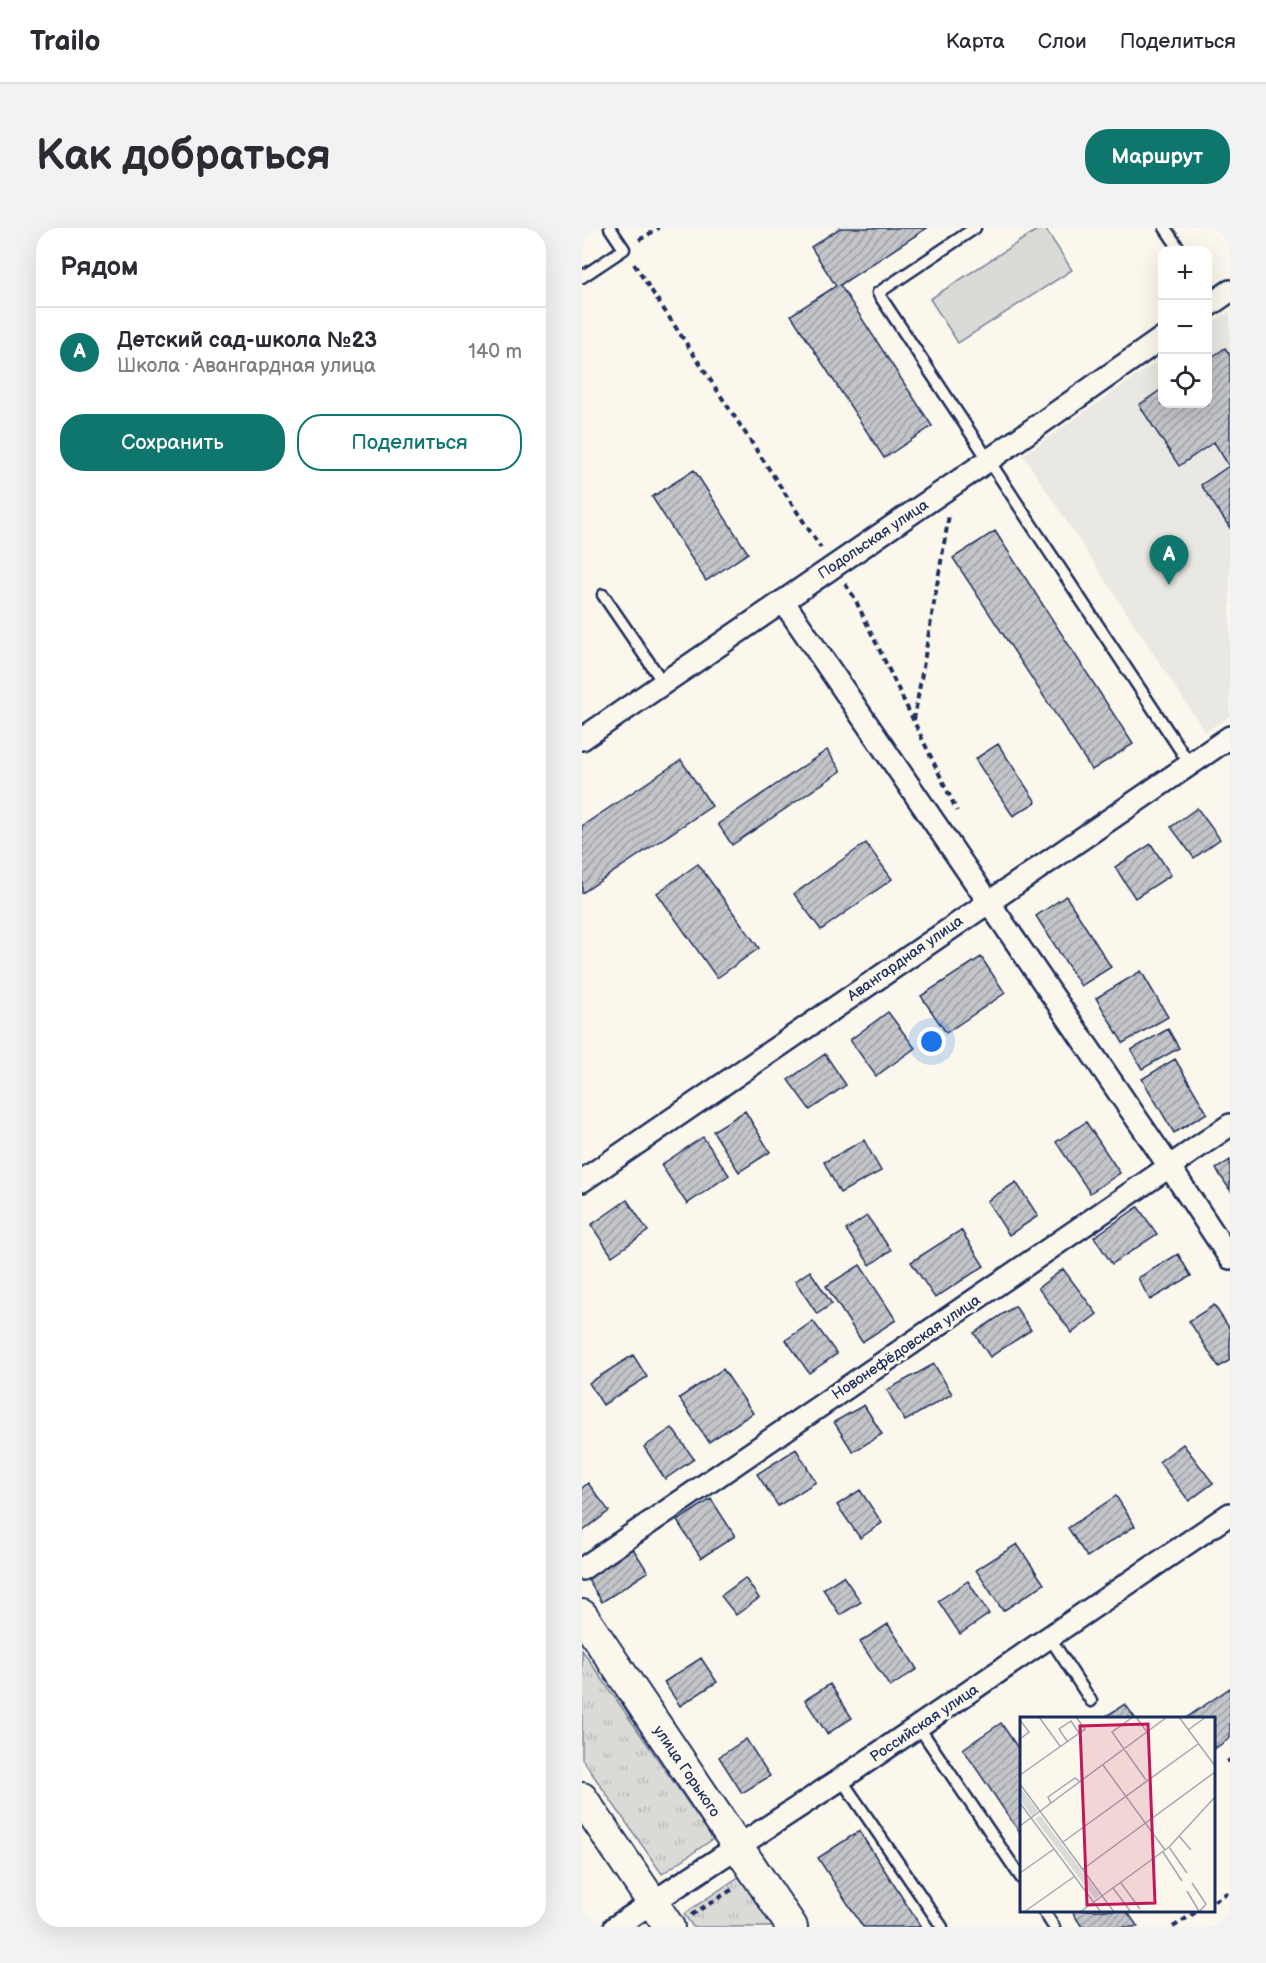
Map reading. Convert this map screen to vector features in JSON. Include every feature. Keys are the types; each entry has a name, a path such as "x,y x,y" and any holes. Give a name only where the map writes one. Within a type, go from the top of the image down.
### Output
{"street":[{"name":"Подольская улица","path":"582,739 989,460 1158,341"},
{"path":"783,601 1230,1258"},
{"name":"Авангардная улица","path":"582,1181 1230,736"},
{"name":"Новонефёдовская улица","path":"582,1569 1230,1125"},
{"name":"Российская улица","path":"615,1927 841,1779 1230,1514"},
{"name":"улица Горького","path":"582,1615 792,1927"},
{"path":"582,1798 652,1902 679,1921"}],"lane":[{"path":"582,277 624,249 610,228"},
{"path":"975,228 878,293 1189,763"},
{"path":"1165,228 1177,246"},
{"path":"603,596 664,684"},
{"path":"1050,1638 1092,1701"},
{"path":"918,1726 1020,1876"},
{"path":"841,1779 942,1927"},
{"path":"1044,1912 1054,1927"}],"path":[{"path":"624,249 659,228"},
{"path":"914,721 954,483"},
{"path":"679,1921 757,1874"},
{"path":"1215,1900 1230,1891"},
{"path":"1173,1927 1197,1912"}],"shaded area":[{"path":"1230,311 1230,716 1205,732 1023,455 1158,361 1158,408 1212,408 1212,323"}],"green space":[{"path":"1040,228 1045,228 1072,270 958,343 930,299"},
{"path":"582,1650 713,1839 662,1874 582,1759"},
{"path":"740,1876 774,1927 693,1927 684,1914"}],"building":[{"path":"840,228 927,228 840,285 932,426 884,458 791,315 836,286 811,247"},
{"path":"1225,348 1230,355 1230,528 1201,485 1229,466 1214,442 1179,466 1139,405 1158,392 1158,408 1212,408 1212,357"},
{"path":"694,470 748,553 706,581 652,497"},
{"path":"995,531 1133,744 1092,770 953,558"},
{"path":"998,744 1036,802 1013,816 975,759"},
{"path":"827,750 841,771 732,845 718,824"},
{"path":"681,760 712,806 582,893 582,826"},
{"path":"1197,808 1220,839 1194,858 1171,827"},
{"path":"866,843 892,879 821,930 794,894"},
{"path":"1151,844 1171,875 1135,898 1115,867"},
{"path":"698,864 759,948 717,978 657,893"},
{"path":"1066,896 1111,967 1081,986 1036,916"},
{"path":"981,957 1005,993 946,1033 921,996"},
{"path":"1141,971 1168,1017 1123,1043 1096,998"},
{"path":"888,1012 915,1048 876,1076 850,1040"},
{"path":"1168,1029 1179,1048 1142,1069 1131,1050"},
{"path":"825,1054 846,1085 810,1110 788,1080"},
{"path":"1175,1059 1207,1113 1174,1133 1142,1079"},
{"path":"745,1111 770,1152 739,1172 713,1131"},
{"path":"1086,1122 1120,1173 1090,1193 1056,1142"},
{"path":"703,1137 729,1175 687,1204 661,1165"},
{"path":"864,1140 881,1171 840,1193 824,1162"},
{"path":"1230,1160 1230,1190 1216,1169"},
{"path":"1016,1182 1038,1216 1009,1235 987,1201"},
{"path":"627,1200 648,1231 612,1256 591,1225"},
{"path":"1138,1207 1157,1234 1112,1264 1094,1237"},
{"path":"867,1216 891,1250 870,1265 846,1230"},
{"path":"961,1230 984,1266 935,1298 911,1262"},
{"path":"1178,1254 1191,1276 1150,1300 1138,1278"},
{"path":"860,1265 896,1320 862,1342 826,1286"},
{"path":"1063,1269 1097,1314 1072,1333 1038,1288"},
{"path":"810,1271 832,1304 817,1314 795,1281"},
{"path":"1214,1305 1230,1329 1230,1360 1219,1367 1189,1321"},
{"path":"1015,1306 1031,1330 990,1357 974,1333"},
{"path":"813,1321 837,1354 809,1373 786,1340"},
{"path":"633,1355 647,1377 603,1405 589,1383"},
{"path":"934,1364 952,1394 905,1421 887,1390"},
{"path":"723,1369 753,1413 709,1442 679,1398"},
{"path":"864,1405 882,1434 853,1452 834,1422"},
{"path":"672,1428 694,1459 665,1479 644,1447"},
{"path":"1183,1444 1213,1483 1189,1501 1159,1462"},
{"path":"796,1449 816,1482 778,1506 757,1474"},
{"path":"588,1483 609,1511 582,1532 582,1488"},
{"path":"860,1490 882,1523 860,1538 837,1505"},
{"path":"1116,1496 1135,1526 1087,1557 1068,1528"},
{"path":"711,1499 735,1536 701,1558 677,1521"},
{"path":"1017,1544 1044,1584 1003,1611 976,1570"},
{"path":"632,1547 648,1572 602,1602 586,1577"},
{"path":"843,1576 861,1602 840,1615 823,1589"},
{"path":"745,1578 759,1598 736,1615 721,1596"},
{"path":"968,1581 989,1614 960,1634 938,1601"},
{"path":"888,1624 917,1669 890,1687 860,1642"},
{"path":"701,1658 717,1682 680,1706 664,1682"},
{"path":"830,1684 852,1718 827,1734 805,1700"},
{"path":"1230,1688 1230,1738 1215,1748 1215,1717 1187,1717"},
{"path":"1125,1704 1134,1717 1105,1717"},
{"path":"1001,1723 1020,1751 1020,1833 963,1749"},
{"path":"746,1739 770,1776 742,1793 719,1757"},
{"path":"859,1831 921,1927 863,1927 818,1858"},
{"path":"1072,1912 1127,1912 1138,1927 1082,1927"}],"place":[{"name":"Детский сад-школа №23","path":"1169,585"}]}
